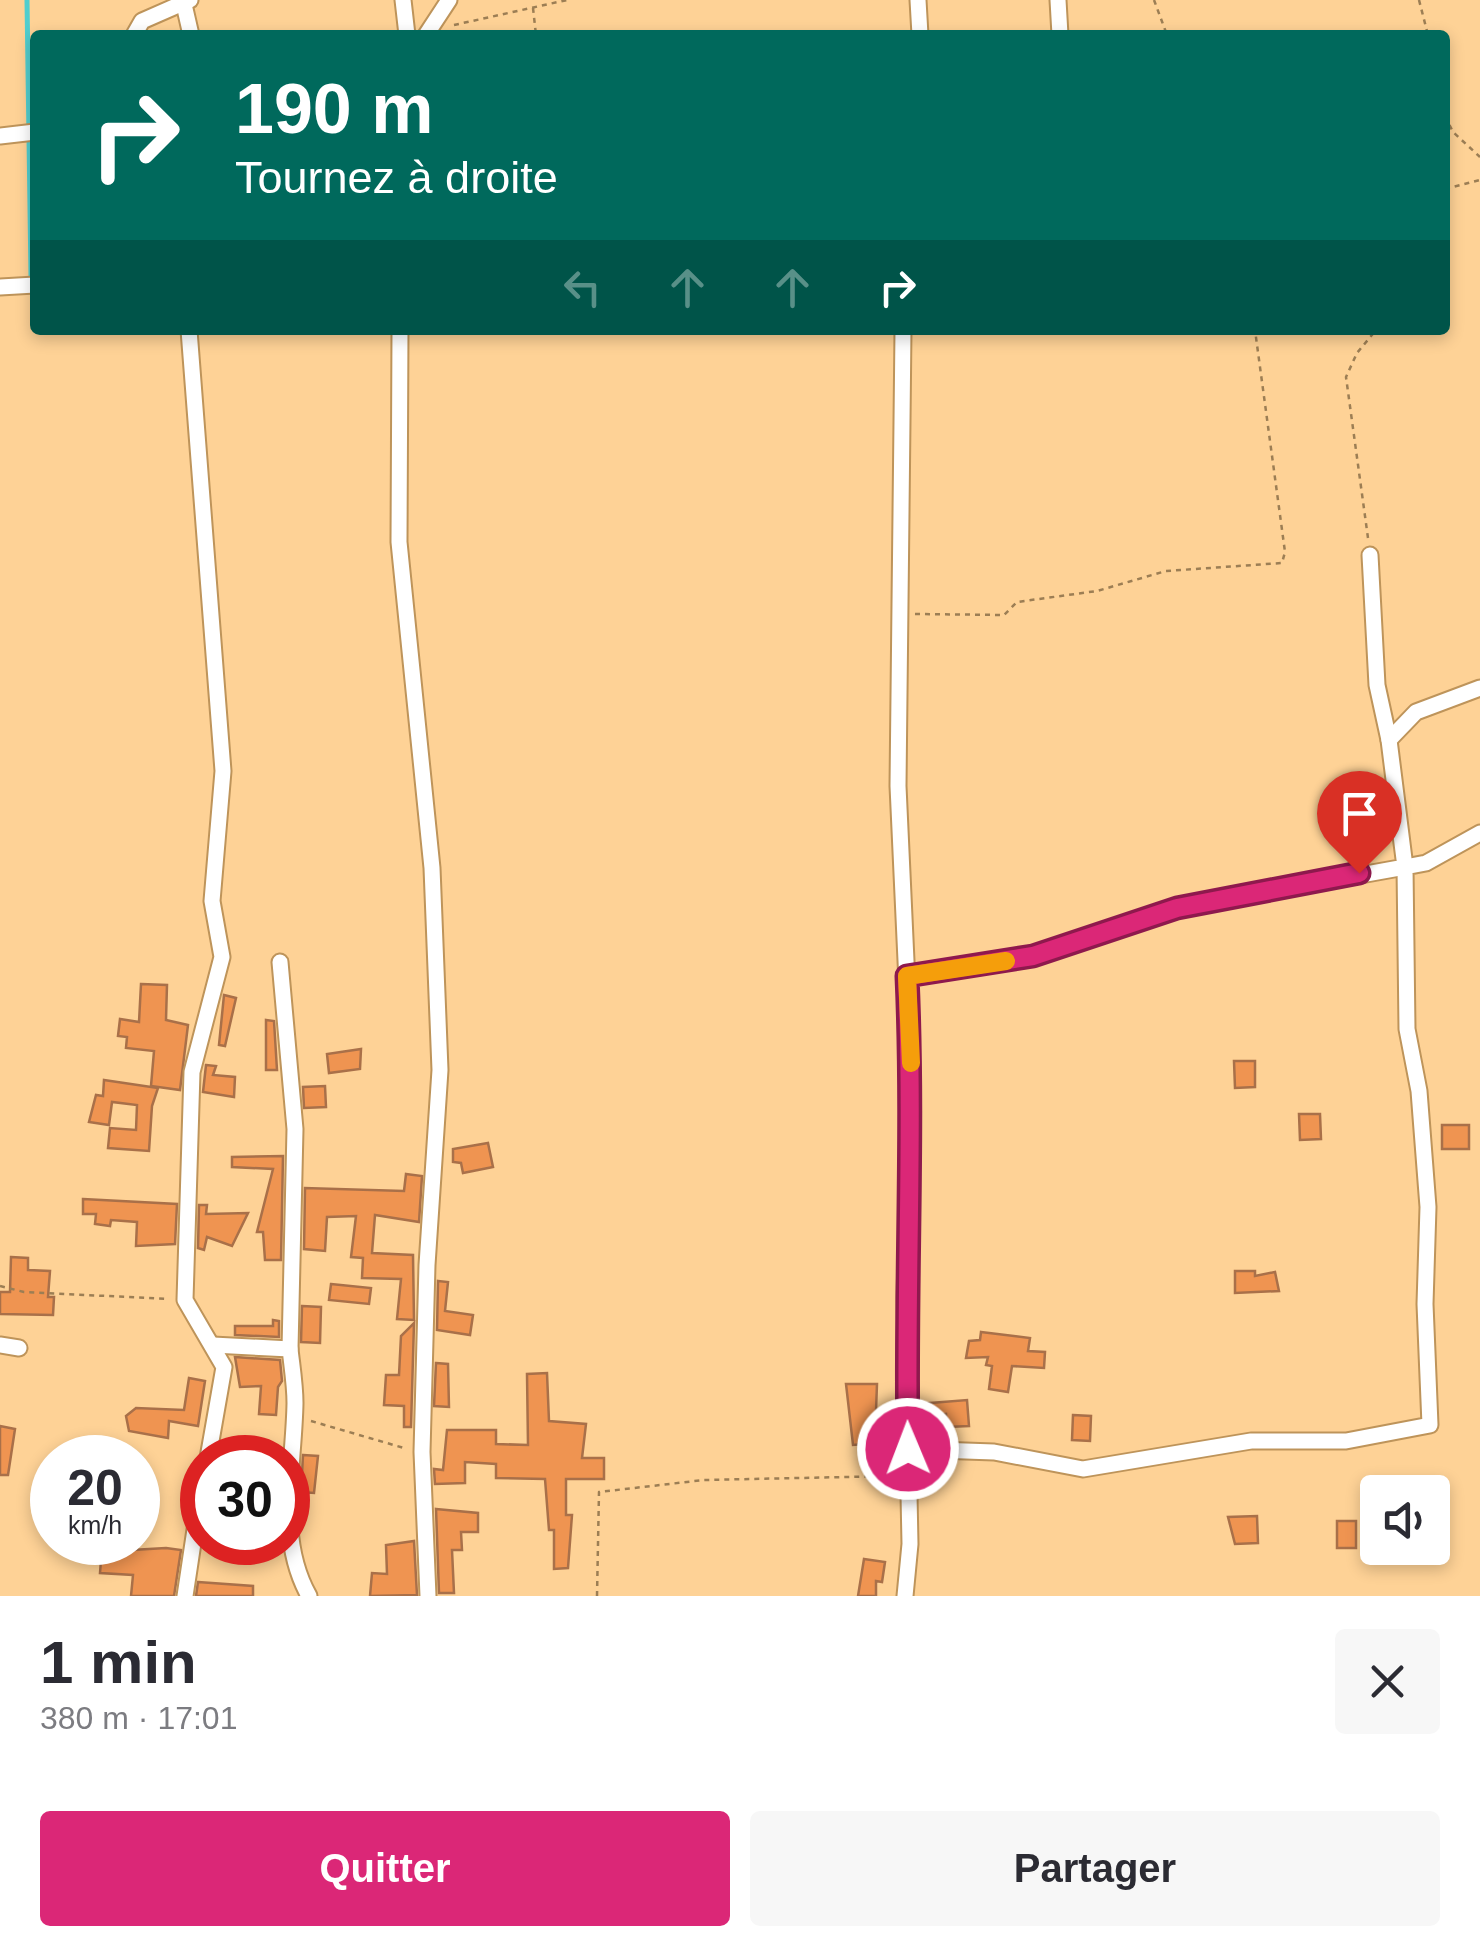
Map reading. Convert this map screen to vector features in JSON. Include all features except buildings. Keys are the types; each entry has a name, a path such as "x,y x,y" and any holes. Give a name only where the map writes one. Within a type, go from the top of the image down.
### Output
{"street":[{"path":"403,0 406,30"},
{"path":"428,30 448,0"},
{"path":"918,0 920,30"},
{"path":"1058,0 1060,30"},
{"path":"137,30 142,21 186,1 190,30"},
{"path":"0,287 30,285"},
{"path":"189,335 223,771 212,901 222,957 192,1072 185,1300 224,1367 212,1435"},
{"path":"400,335 399,542 432,868 440,1070 427,1265 422,1452 428,1596"},
{"path":"903,335 898,786 911,1070 906,1596"},
{"path":"908,1449 994,1452 1083,1469 1251,1441 1346,1441 1430,1425 1425,1304 1428,1207 1419,1091 1407,1029 1405,867 1389,740 1377,685 1370,555"},
{"path":"1389,740 1416,712 1480,688"},
{"path":"907,976 1033,956 1177,908 1426,863 1480,833"},
{"path":"280,962 296,1129 290,1348 295,1400 289,1521 296,1572 309,1596"},
{"path":"0,1345 19,1348"},
{"path":"214,1345 290,1348"},
{"path":"185,1596 190,1565"}],"path":[{"path":"436,30 567,0"},
{"path":"1154,0 1165,30"},
{"path":"1419,0 1427,30"},
{"path":"532,8 535,30"},
{"path":"1450,126 1480,157"},
{"path":"1450,188 1480,180"},
{"path":"898,614 1004,615 1017,602 1097,591 1166,571 1282,563 1286,552 1256,335"},
{"path":"1370,555 1346,376 1356,353 1372,335"},
{"path":"0,1286 24,1292 185,1300"},
{"path":"295,1400 313,1423 422,1452"},
{"path":"597,1596 599,1492 704,1480 909,1476"}],"waterway":[{"path":"27,0 30,207"}],"slow traffic":[{"path":"911,1063 907,976 1006,961"}],"route":[{"path":"908,1449 906,1297 911,1070 907,976 1033,956 1177,908 1359,873"}]}
